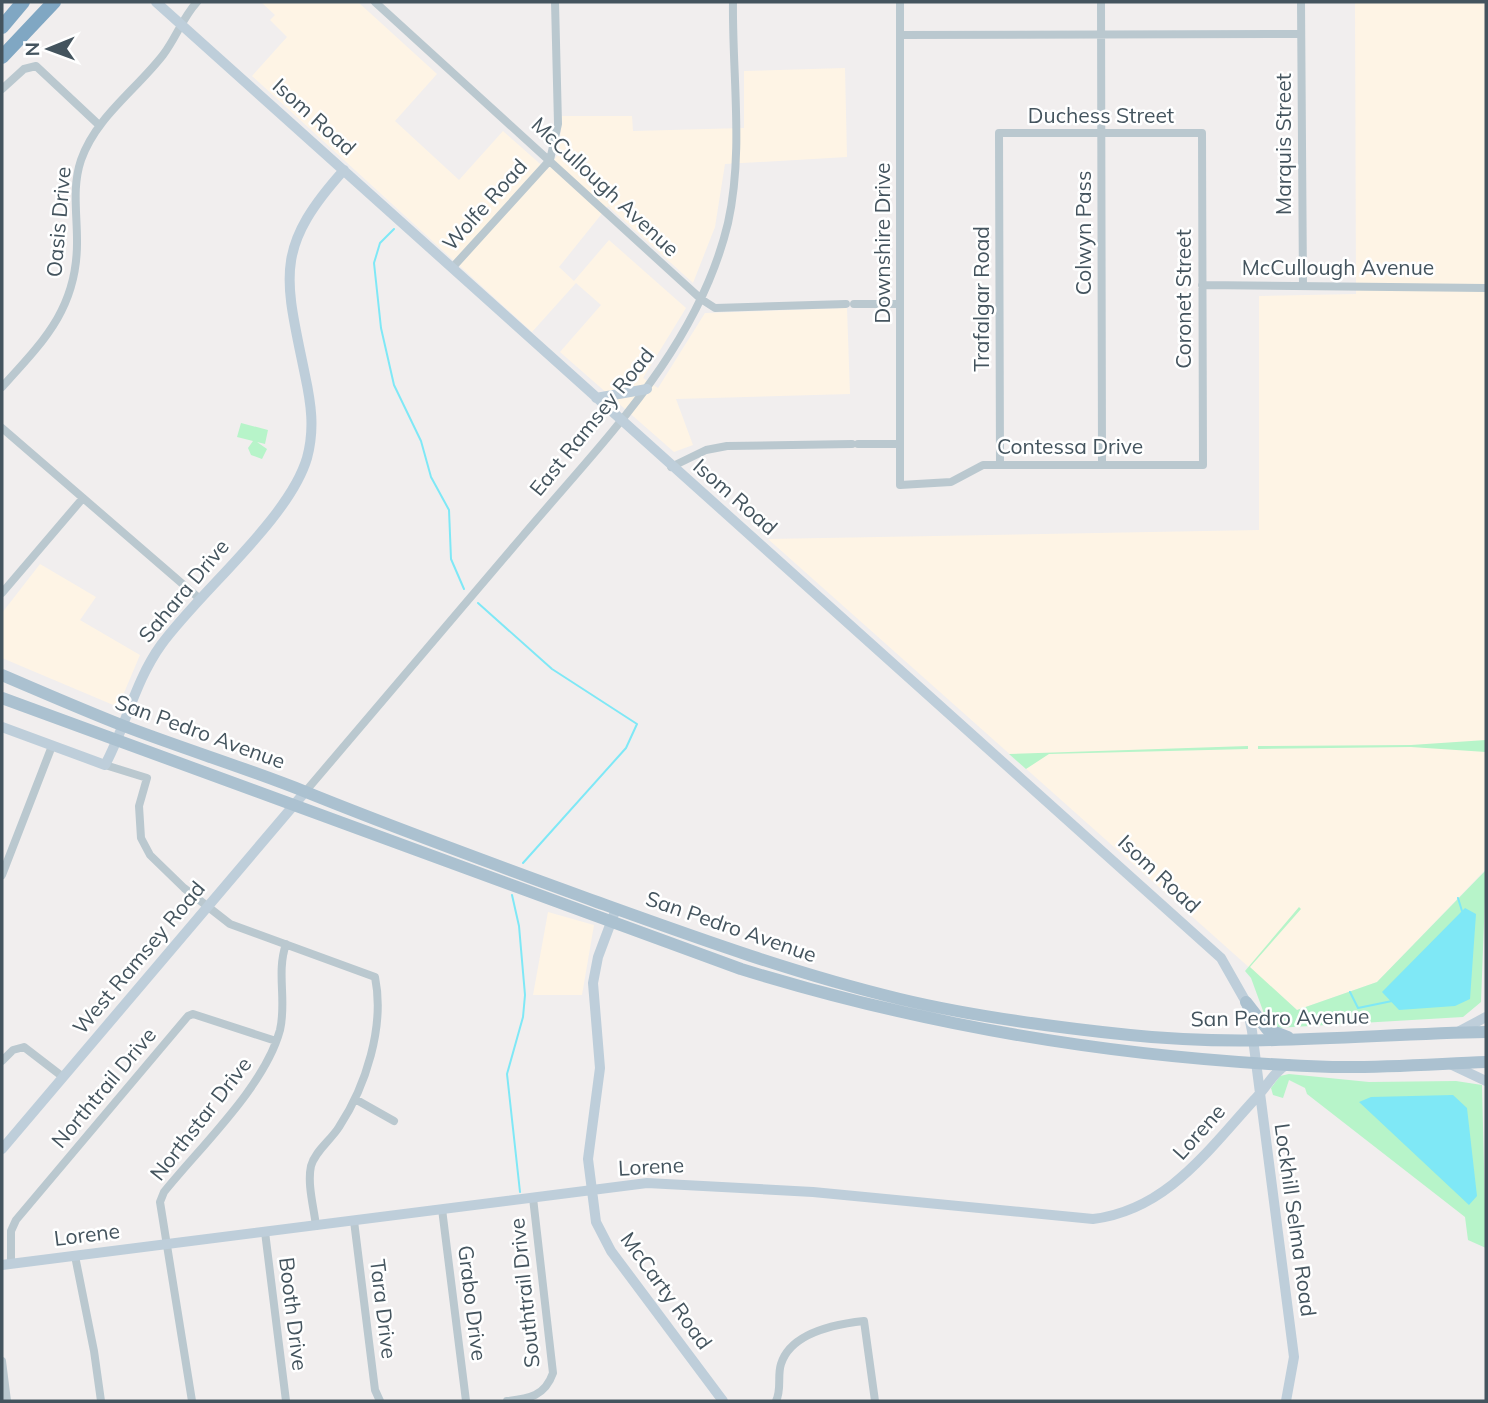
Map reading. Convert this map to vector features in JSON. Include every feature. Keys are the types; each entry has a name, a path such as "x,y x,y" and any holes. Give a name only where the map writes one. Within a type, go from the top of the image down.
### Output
{"highway":[{"path":"2,27 23,2"},
{"path":"2,57 54,2"}],"main road":[{"name":"San Pedro Avenue","path":"2,675 124,726 305,792 448,855"},
{"name":"San Pedro Avenue","path":"2,698 295,805 448,855 613,915 779,981 879,1007 990,1031 1255,1062 1334,1067 1486,1062"},
{"name":"San Pedro Avenue","path":"613,915 840,984 1014,1020 1129,1035 1253,1043 1396,1033 1486,1032"},
{"path":"1246,1002 1268,1030 1298,1041"},
{"path":"990,1031 992,1017"},
{"path":"1012,1034 1014,1020"}],"street":[{"name":"Isom Road","path":"156,2 671,467 850,622 1221,958 1246,1002 1253,1043"},
{"name":"Oasis Drive","path":"2,387 53,329 71,290 76,269 77,175 86,149 99,125 160,59 197,2"},
{"name":"McCullough Avenue","path":"375,2 701,299 715,308 900,304"},
{"name":"Wolfe Road","path":"452,268 550,160 558,124 555,2"},
{"name":"East Ramsey Road","path":"305,792 621,421 647,389 687,328 717,262 734,185 736,138 733,2"},
{"name":"Downshire Drive","path":"900,2 900,485"},
{"name":"Colwyn Pass","path":"1101,2 1102,464"},
{"name":"Marquis Street","path":"1301,2 1303,286"},
{"path":"900,34 1301,34"},
{"path":"2,89 24,69 36,66 99,125"},
{"name":"Duchess Street","path":"999,133 1202,133"},
{"name":"Trafalgar Road","path":"999,133 1000,465"},
{"name":"Coronet Street","path":"1202,133 1203,465"},
{"name":"Sahara Drive","path":"105,765 119,739 153,657 287,499 306,462 311,437 312,406 292,308 290,267 296,240 307,215 344,170"},
{"name":"McCullough Avenue","path":"1202,285 1486,285"},
{"path":"596,398 647,389"},
{"path":"2,428 200,599"},
{"path":"671,467 706,450 727,446 900,444"},
{"name":"Contessa Drive","path":"900,485 951,482 974,468 1000,465 1203,465"},
{"path":"2,593 83,498"},
{"path":"2,727 147,778 138,816 144,844 158,864 206,907 230,924 375,977 372,1049 355,1099 310,1169 316,1226"},
{"path":"2,875 52,746"},
{"name":"West Ramsey Road","path":"2,1149 305,792"},
{"name":"McCarty Road","path":"613,915 593,983 600,1068 588,1140 596,1222 605,1242 723,1401"},
{"name":"Northstar Drive","path":"192,1401 185,1344 160,1213 164,1192 261,1074 276,1041 282,1013 280,968 286,944"},
{"name":"Northtrail Drive","path":"6,1264 11,1231 16,1220 188,1016 193,1014 276,1041"},
{"path":"1457,1033 1486,1017"},
{"name":"Lockhill Selma Road","path":"1253,1043 1294,1357 1286,1401"},
{"path":"2,1061 13,1049 24,1047 63,1077"},
{"path":"1447,1063 1486,1081"},
{"name":"Lorene","path":"6,1264 647,1183 694,1183 1093,1219 1109,1217 1137,1208 1178,1182 1259,1096 1271,1076 1289,1064"},
{"path":"355,1099 394,1121"},
{"name":"Southtrail Drive","path":"507,1401 531,1398 550,1383 553,1363 533,1198"},
{"name":"Grabo Drive","path":"442,1209 466,1401"},
{"name":"Tara Drive","path":"354,1221 375,1390 380,1401"},
{"name":"Booth Drive","path":"265,1232 286,1401"},
{"path":"75,1256 101,1401"},
{"path":"776,1401 780,1391 779,1370 785,1353 824,1326 864,1321 875,1401"},
{"path":"2,1361 7,1401"}],"shaded area":[{"path":"261,2 358,2 437,74 395,121 459,180 503,131 547,170 559,153 562,116 632,116 633,131 744,128 744,71 845,68 847,157 725,164 715,227 693,283 608,206 559,267 574,281 609,240 686,308 643,378 658,388 705,313 847,308 850,394 676,399 693,445 674,452 560,352 601,305 576,283 532,332 252,76 287,37 270,20 275,15"},
{"path":"1355,2 1486,2 1486,869 1377,982 1297,1010 768,539 1259,530 1259,296 1356,294"},
{"path":"40,564 96,597 80,620 140,655 118,707 2,658 2,613"},
{"path":"548,912 594,925 582,995 533,995"}],"green space":[{"path":"241,423 268,430 265,444 257,442 267,449 262,459 251,455 248,448 253,441 237,437"},
{"path":"1486,740 1486,752 1411,747 1258,749 1258,746 1411,745"},
{"path":"1248,746 1248,749 1049,754 1026,769 1009,754"},
{"path":"1486,870 1481,1002 1463,1017 1276,1028 1266,1019 1251,978 1245,971 1299,907 1301,909 1250,967 1297,1010 1377,982"},
{"path":"1289,1074 1369,1082 1456,1081 1482,1085 1486,1248 1468,1240 1465,1217 1307,1094 1305,1088 1289,1080 1283,1098 1273,1095 1271,1088 1280,1076"}],"water":[{"path":"1465,908 1476,914 1470,999 1455,1006 1399,1010 1382,992"},
{"path":"1453,1095 1467,1108 1477,1196 1469,1205 1359,1102 1371,1097"}],"waterway":[{"path":"394,229 380,243 374,263 381,328 394,385 421,441 431,477 449,510 451,559 464,589"},
{"path":"478,603 552,669 637,724 626,748 523,863"},
{"path":"512,895 519,926 525,995 523,1017 507,1074 520,1192"},
{"path":"1458,898 1462,911"},
{"path":"1350,992 1358,1008 1392,1001"}]}
